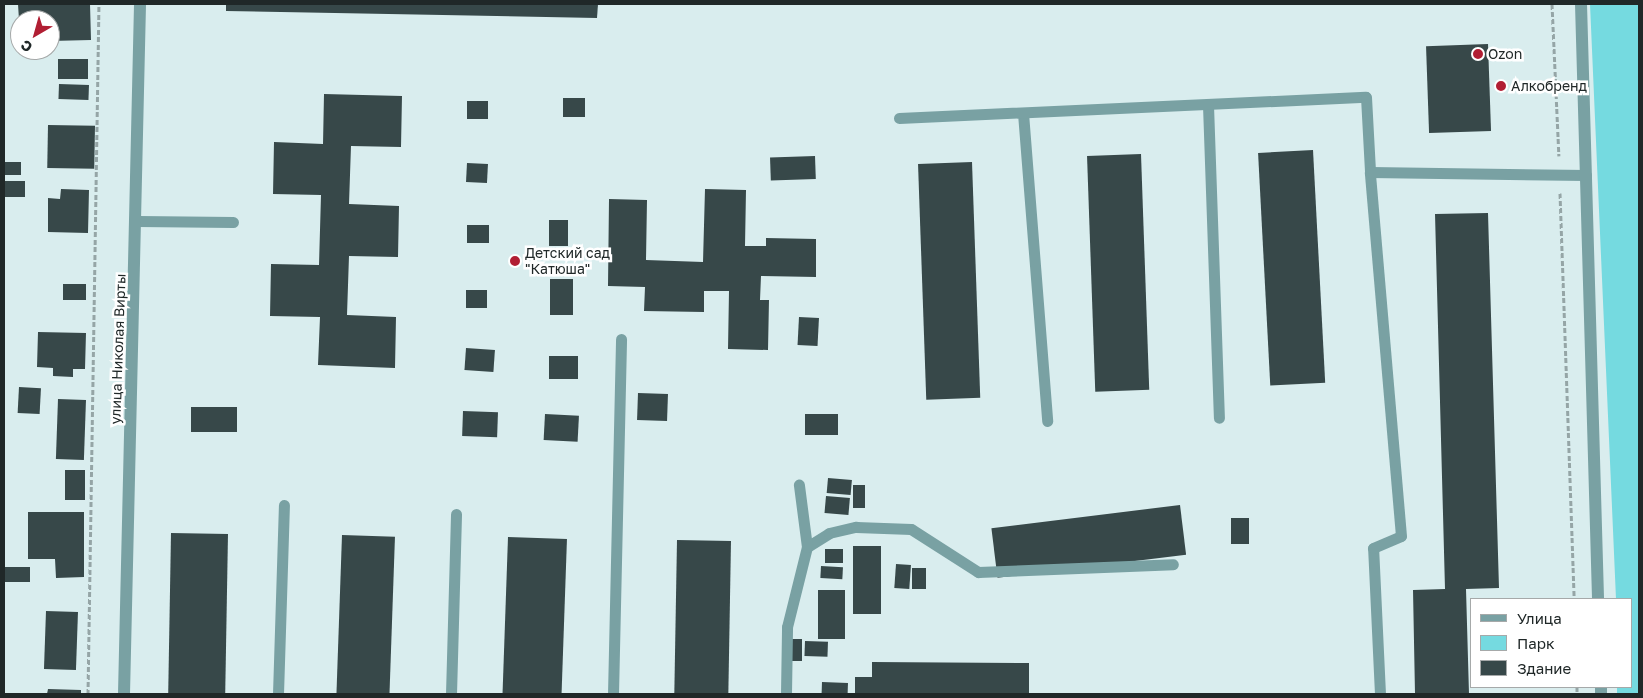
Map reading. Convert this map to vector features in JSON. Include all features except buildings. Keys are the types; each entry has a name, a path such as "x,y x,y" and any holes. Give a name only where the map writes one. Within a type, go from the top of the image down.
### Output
{"street":[{"name":"улица Николая Вирты","path":"124,694 138,221 140,4"},
{"path":"1581,4 1598,598"}],"lane":[{"path":"899,118 1366,97 1370,172 1401,536 1373,548 1380,694"},
{"path":"1208,105 1219,418"},
{"path":"1023,113 1047,421"},
{"path":"1370,172 1586,175"},
{"path":"138,221 233,222"},
{"path":"613,694 620,339"},
{"path":"786,694 787,627 807,547 799,486"},
{"path":"278,694 284,506"},
{"path":"451,694 456,514"},
{"path":"807,547 829,533 856,527 911,529 978,572 1173,564"}],"path":[{"path":"88,694 99,4"},
{"path":"1552,4 1560,175 1574,598"}],"green space":[{"path":"1590,4 1639,4 1639,694 1617,694 1617,688 1633,688 1633,598 1616,598"}],"place":[{"name":"Ozon","path":"1478,54"},
{"name":"Алкобренд","path":"1501,86"},
{"name":"Детский сад \"Катюша\"","path":"515,261"}]}
